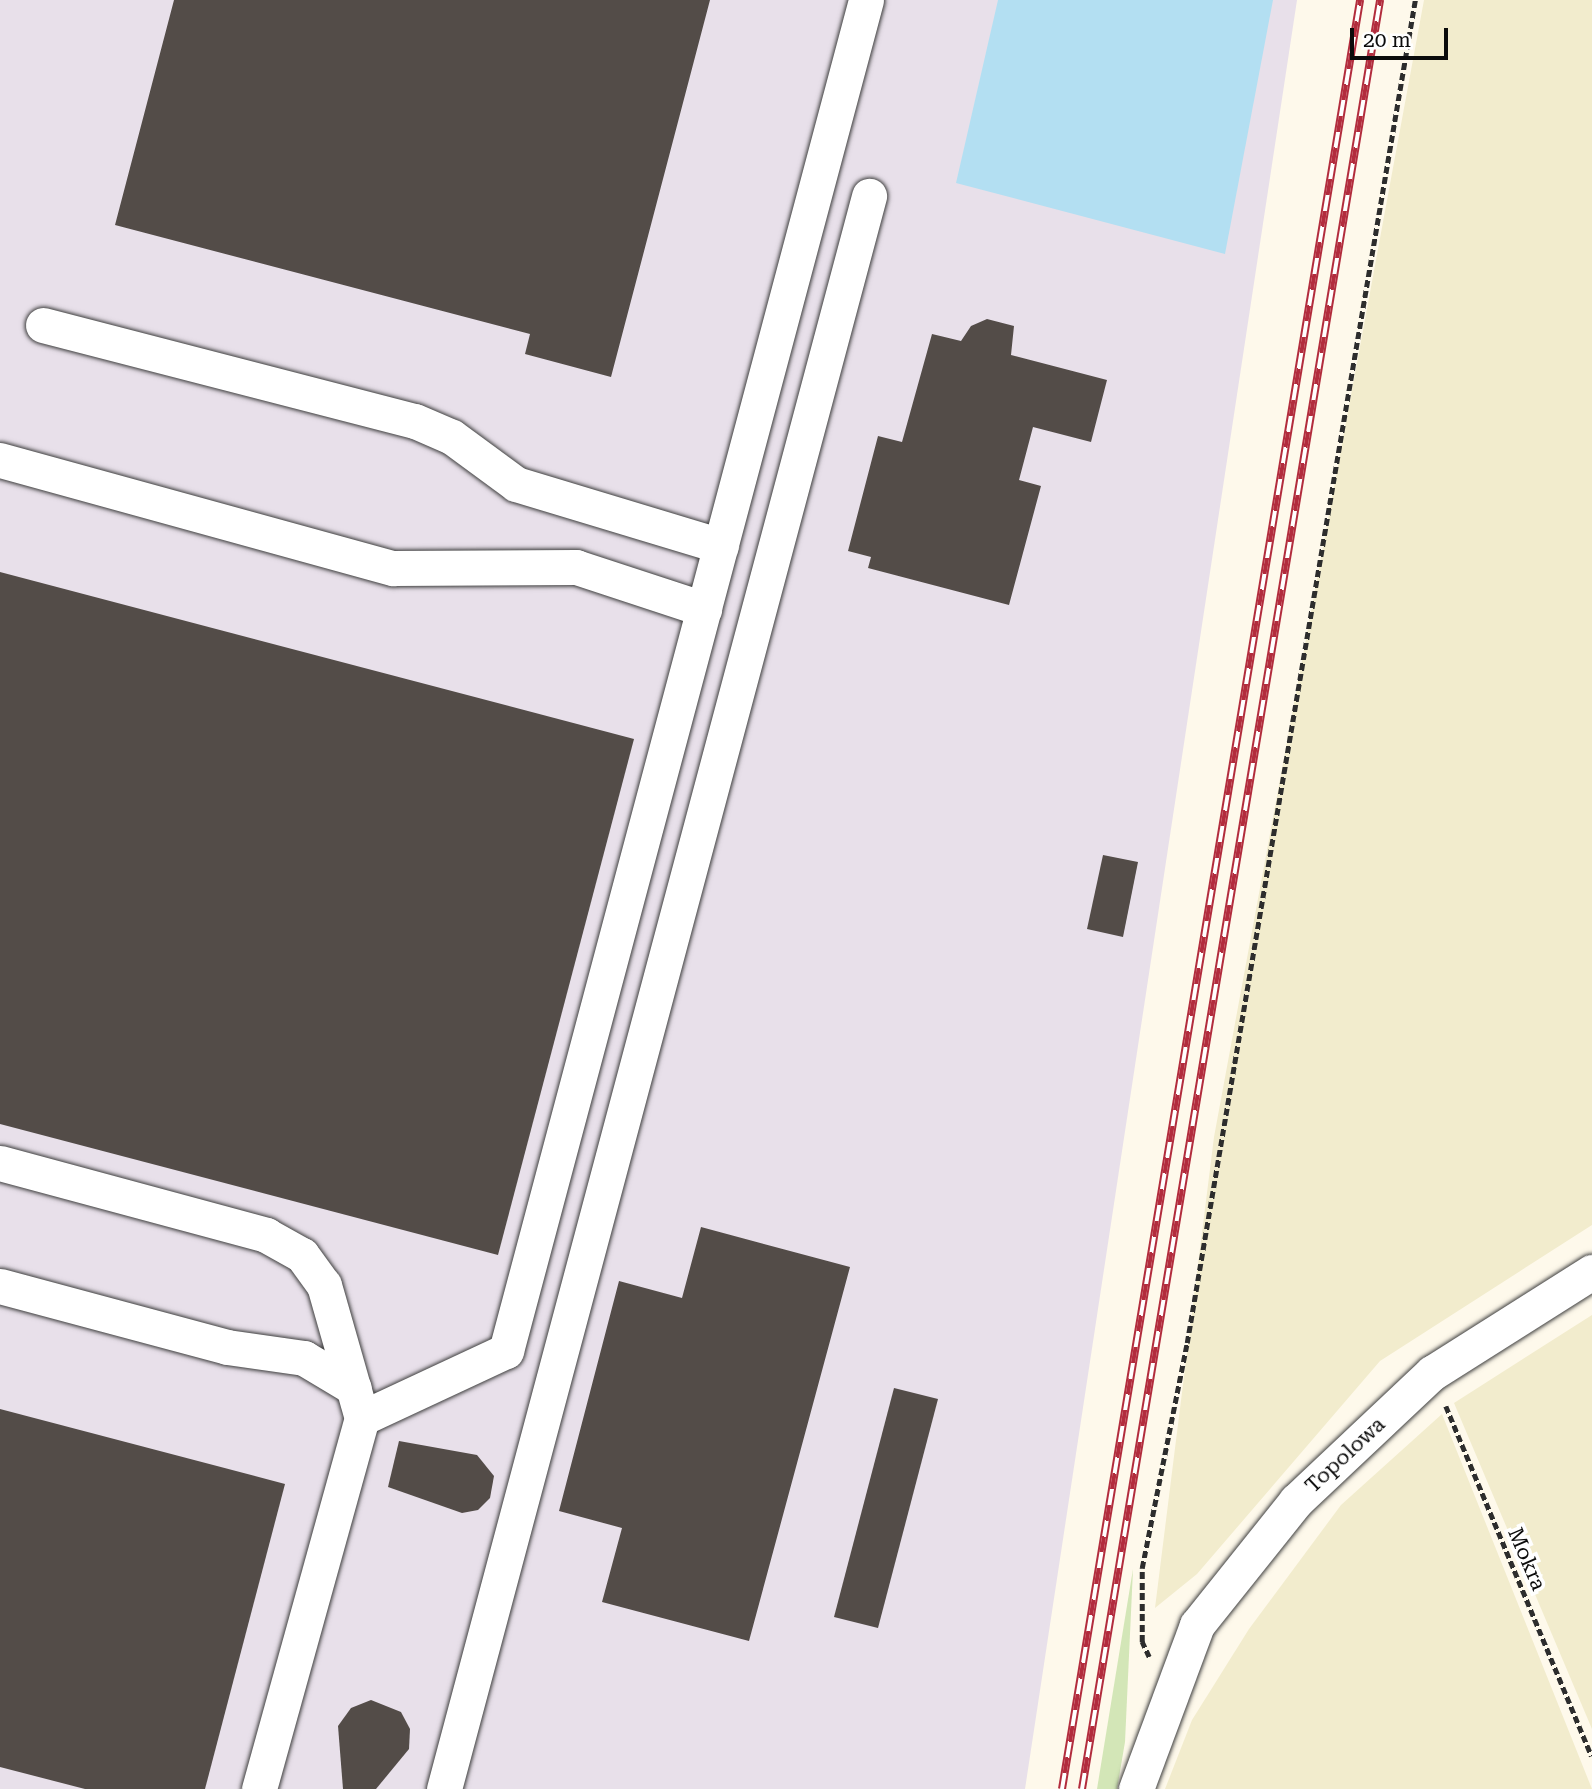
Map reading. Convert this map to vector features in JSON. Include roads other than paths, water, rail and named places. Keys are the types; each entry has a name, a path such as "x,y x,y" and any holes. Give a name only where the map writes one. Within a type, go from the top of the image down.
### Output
{"street":[{"path":"358,1403 506,1351 866,0"},
{"path":"444,1789 870,197"},
{"path":"43,325 415,421 452,437 516,484 721,546"},
{"path":"0,460 393,568 576,567 704,609"},
{"path":"0,1163 266,1235 302,1255 324,1285 358,1403 259,1789"},
{"name":"Topolowa","path":"1136,1789 1197,1626 1296,1501 1432,1373 1592,1272"},
{"path":"0,1286 228,1347 304,1358 358,1403"}],"water":[{"path":"998,0 1273,0 1225,254 956,183"}],"railway":[{"path":"1062,1789 1360,0"},
{"path":"1082,1789 1380,0"}]}
